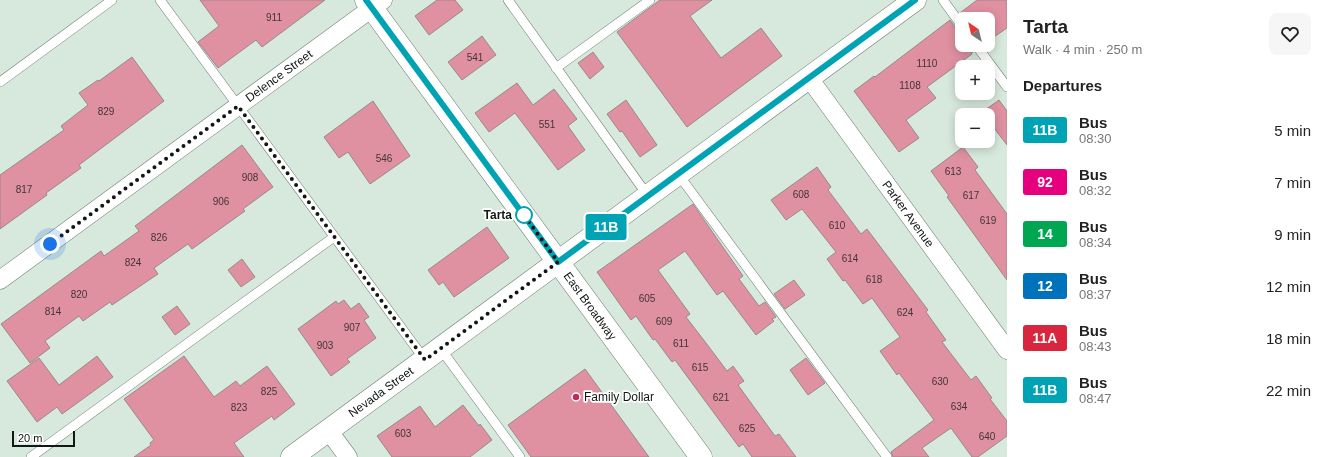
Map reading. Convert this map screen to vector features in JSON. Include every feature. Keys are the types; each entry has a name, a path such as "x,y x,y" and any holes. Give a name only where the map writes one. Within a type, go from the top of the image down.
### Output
{"street":[{"name":"Nevada Street","path":"292,457 915,0"},
{"name":"Delence Street","path":"0,280 238,106 374,3"},
{"name":"East Broadway","path":"374,3 558,262 702,457"},
{"name":"Parker Avenue","path":"809,78 1007,350"},
{"path":"328,430 348,457"}],"lane":[{"path":"0,82 112,0"},
{"path":"160,0 334,237 520,457"},
{"path":"508,0 648,196"},
{"path":"556,68 650,0"},
{"path":"943,0 955,16"},
{"path":"981,52 1007,87"},
{"path":"678,174 887,457"},
{"path":"31,457 334,237"}],"building":[{"path":"200,0 325,0 262,47 256,40 218,68 198,42 219,26"},
{"path":"437,0 455,0 463,10 429,35 415,16"},
{"path":"660,0 712,0 690,16 721,58 761,28 782,56 687,127 617,32"},
{"path":"977,0 1007,0 1007,28 995,36 995,12 961,12"},
{"path":"950,20 955,27 955,52 973,52 964,60 955,60 955,66 927,87 936,98 906,120 919,138 899,152 854,91 874,76 875,77"},
{"path":"482,36 496,55 462,80 448,62"},
{"path":"593,52 604,67 590,79 578,63"},
{"path":"132,57 164,101 79,165 81,168 46,193 47,195 0,229 0,175 64,130 61,126 88,105 79,93 98,80 99,81"},
{"path":"517,83 533,105 554,89 577,119 568,126 585,150 558,170 515,113 489,132 475,113"},
{"path":"626,100 657,145 640,157 622,131 620,132 607,114"},
{"path":"999,100 1007,111 1007,145 995,129 995,108 988,108"},
{"path":"373,101 410,156 370,184 348,152 339,158 324,137"},
{"path":"242,145 273,187 243,209 245,211 192,249 188,244 154,268 158,274 112,305 110,302 83,321 79,316 45,341 50,348 30,363 1,324 101,251 104,256 139,231 135,226"},
{"path":"962,148 964,148 978,167 975,170 1007,214 1007,280 947,197 949,196 931,171"},
{"path":"817,167 831,187 828,190 861,234 867,229 928,310 926,312 946,340 942,342 971,380 976,376 992,398 990,399 1007,421 1007,436 978,457 972,457 951,428 922,448 929,457 893,457 891,452 934,420 899,373 897,375 880,351 900,337 872,298 863,304 845,280 843,281 827,259 836,252 802,209 786,220 771,200"},
{"path":"693,204 743,276 739,279 759,306 765,302 776,317 772,319 774,321 756,335 723,291 717,295 685,251 658,270 690,314 686,317 727,371 733,366 744,381 738,385 775,436 779,434 796,457 752,457 743,444 739,447 675,360 672,362 655,339 653,340 636,316 631,320 597,272"},
{"path":"487,227 509,258 454,297 443,282 439,285 428,270"},
{"path":"242,259 255,277 241,287 228,270"},
{"path":"794,280 805,295 785,309 774,294"},
{"path":"344,300 351,309 359,303 369,317 364,320 376,338 347,359 350,362 331,376 298,329 336,301 338,304"},
{"path":"177,306 190,324 175,335 162,317"},
{"path":"97,356 113,377 62,414 57,407 37,422 7,381 39,358 59,385"},
{"path":"184,356 214,397 236,381 240,386 267,366 295,404 274,420 272,416 234,443 244,457 134,457 151,445 150,443 154,440 124,399"},
{"path":"806,358 825,383 808,395 790,370"},
{"name":"Family Dollar","path":"585,369 649,457 531,457 508,425"},
{"path":"463,405 492,440 470,457 392,457 377,436 420,406 435,427"}],"bus line":[{"name":"11B","path":"366,0 558,262 915,0"}],"place":[{"name":"Tarta","path":"524,215"},
{"name":"Family Dollar","path":"576,397"}],"route":[{"path":"50,244 238,106 425,360 558,262 521,211 524,215"}]}
